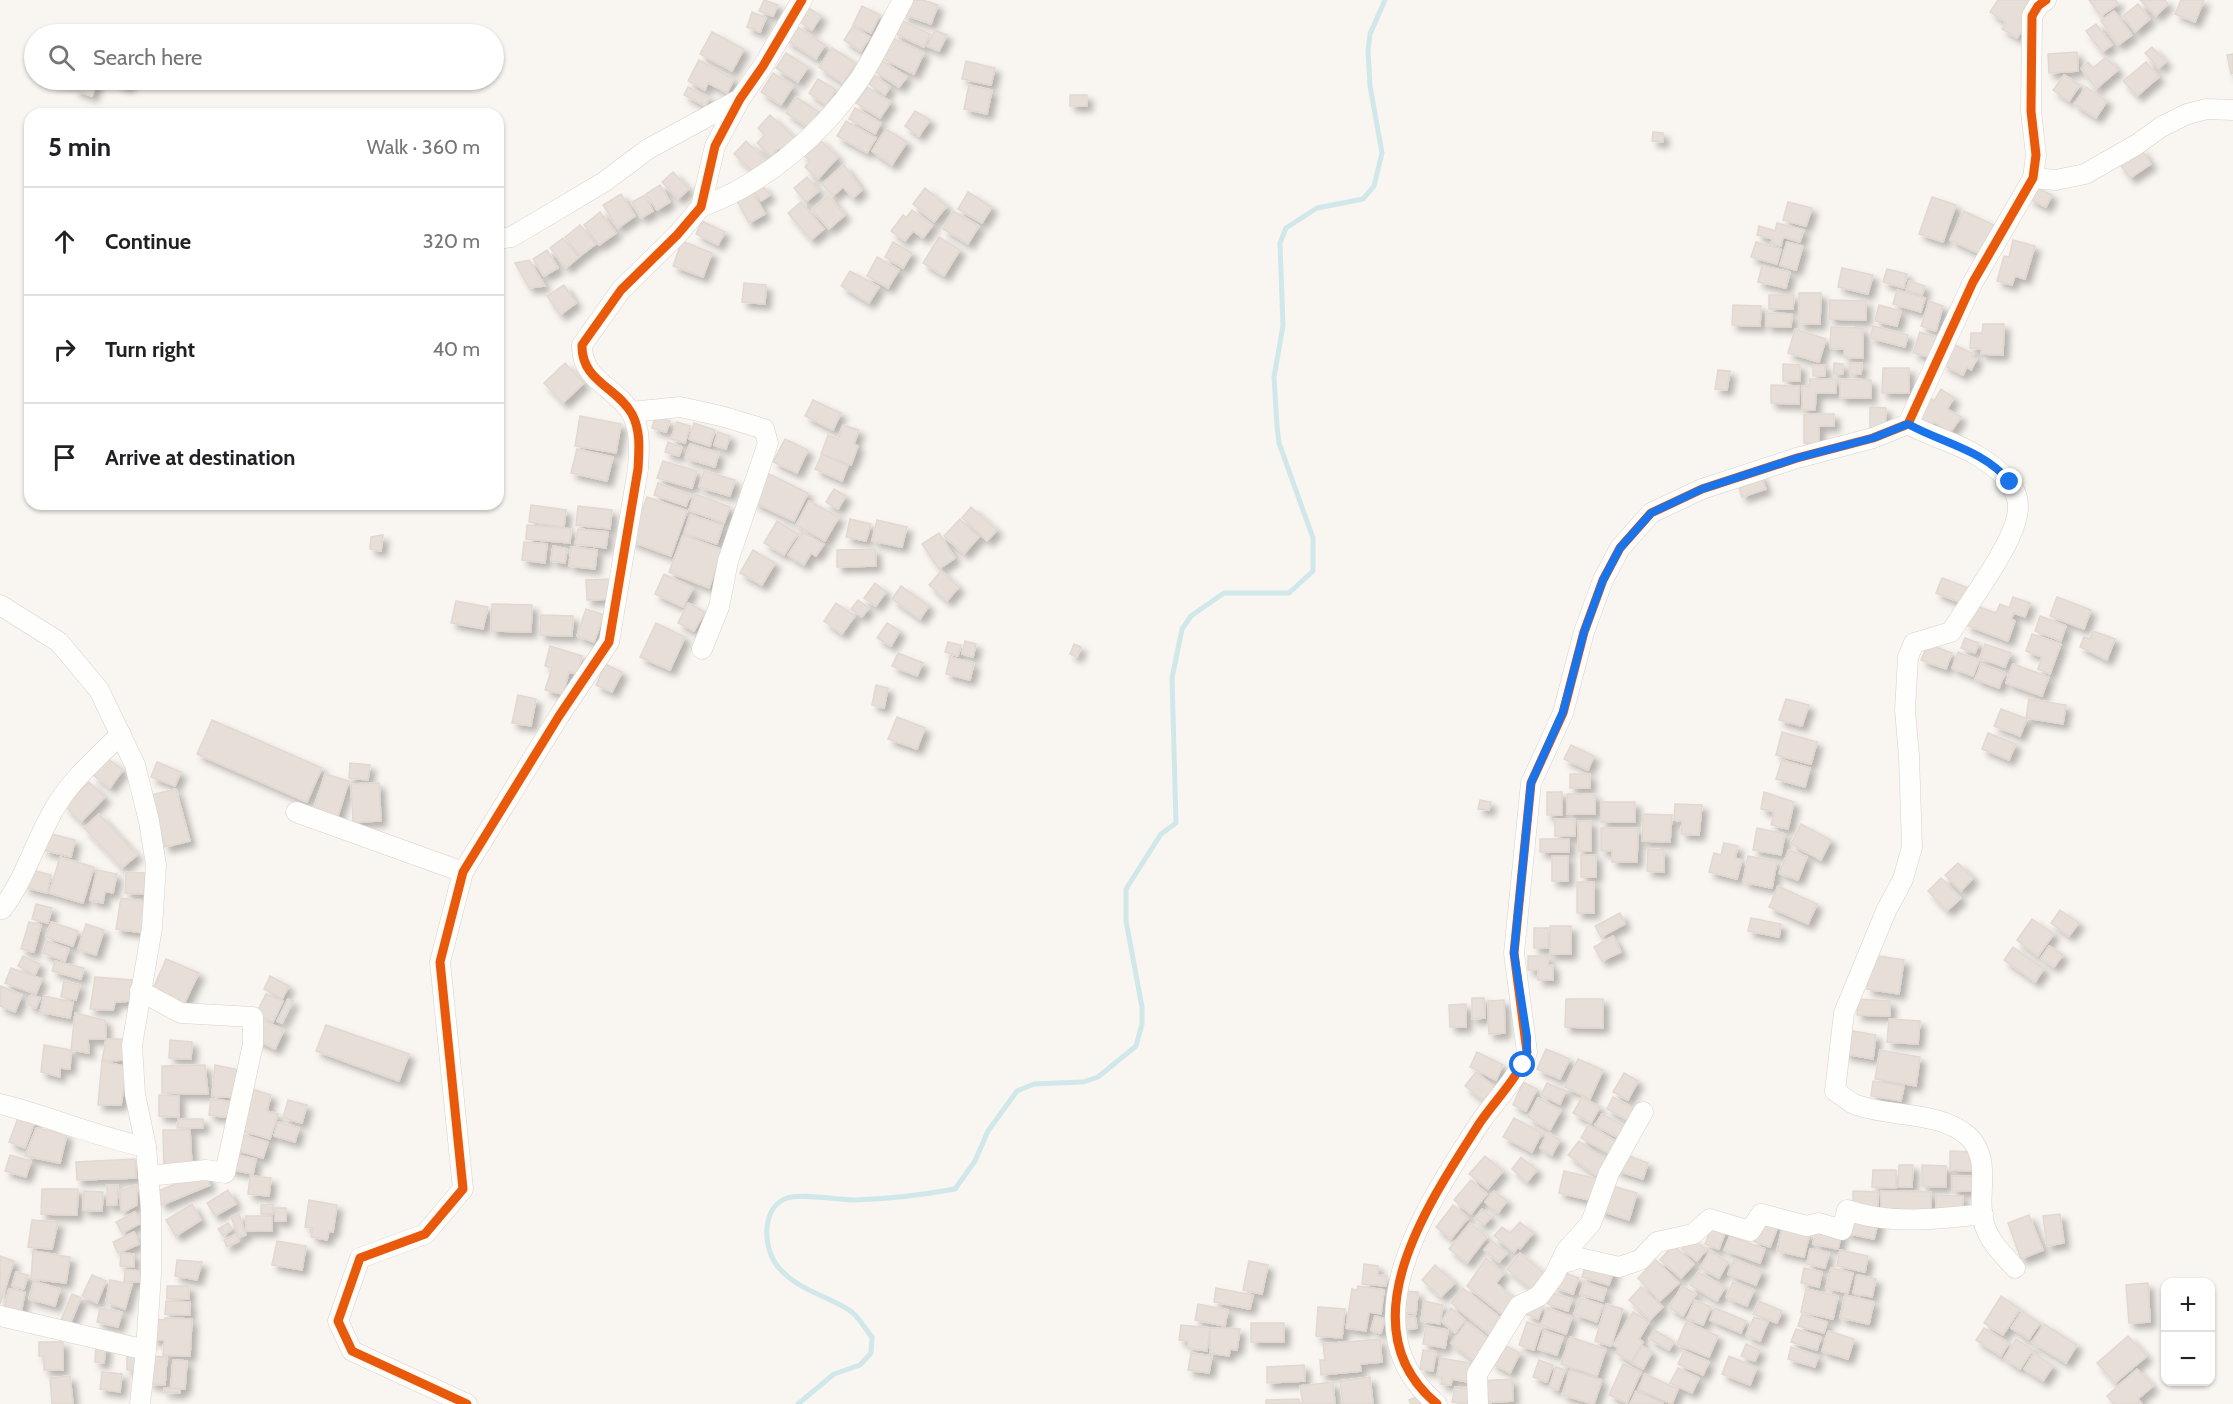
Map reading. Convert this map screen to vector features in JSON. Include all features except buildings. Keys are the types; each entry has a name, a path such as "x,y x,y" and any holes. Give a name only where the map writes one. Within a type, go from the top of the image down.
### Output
{"street":[{"path":"467,1404 352,1351 338,1321 360,1258 425,1234 463,1189 440,962 463,872 570,699 609,642 638,469 640,442 631,412 585,367 582,345 621,290 677,235 701,207 716,146 740,99 763,66 802,0"},
{"path":"701,207 731,195 763,174 791,154 831,116 879,48 903,0"},
{"path":"1437,1404 1414,1381 1401,1359 1396,1288 1401,1268 1422,1220 1480,1123 1523,1065 1527,1052 1514,953 1531,783 1563,712 1584,632 1603,580 1620,548 1651,513 1702,489 1797,458 1873,438 1908,424 1973,282 2033,178 2036,155 2031,111 2032,16 2038,6 2046,0"},
{"path":"504,238 511,237 604,182 648,149 740,99"},
{"path":"2033,178 2056,180 2085,174 2136,145 2161,127 2187,114 2207,109 2233,110"},
{"path":"631,412 680,407 746,422 764,429 767,434 768,443 728,561 719,607 702,649"},
{"path":"1908,424 1934,438 1963,447 2002,472 2010,482 2018,507 2012,533 2001,555 1951,632 1914,643 1908,657 1905,710 1913,834 1911,846 1903,879 1886,911 1844,1013 1835,1091 1854,1104 1952,1126 1969,1137 1978,1151 1983,1179 1983,1214 1997,1250 2015,1268"},
{"path":"0,605 59,642 99,690 135,765 156,865 152,928 132,1045 135,1094 146,1148 152,1274 141,1404"},
{"path":"2,909 18,888 39,837 57,804 86,769 121,734"},
{"path":"296,812 463,872"},
{"path":"140,991 181,1013 253,1017 254,1044 225,1173 206,1170 148,1176"},
{"path":"0,1104 44,1115 116,1141 146,1148"},
{"path":"1478,1404 1477,1374 1519,1306 1539,1296 1566,1251 1591,1223 1609,1173 1643,1112"},
{"path":"1560,1264 1580,1258 1619,1267 1640,1260 1657,1242 1693,1234 1710,1219 1750,1231 1761,1214 1808,1226 1819,1223 1842,1230 1847,1210 1926,1220 1983,1214"},
{"path":"0,1316 146,1350"}],"waterway":[{"path":"798,1404 834,1374 860,1365 871,1353 872,1337 852,1312 795,1282 786,1276 773,1260 767,1240 767,1229 772,1210 778,1203 794,1197 811,1196 855,1200 955,1189 975,1161 988,1131 1017,1091 1034,1084 1083,1082 1098,1077 1136,1046 1142,1024 1142,1007 1126,921 1126,889 1161,834 1176,823 1172,678 1182,629 1191,616 1224,593 1289,593 1313,571 1313,538 1279,443 1277,426 1274,377 1283,326 1280,243 1286,228 1317,208 1363,199 1374,186 1382,153 1370,86 1368,50 1370,34 1385,0"}],"cycle path":[{"path":"467,1404 352,1351 338,1321 360,1258 425,1234 463,1189 440,962 463,872 559,716 609,642 638,469 639,441 632,414 618,397 593,376 583,357 582,345 621,290 677,235 701,207 715,146 740,99 763,66 802,0"},
{"path":"1437,1404 1410,1373 1397,1338 1396,1301 1404,1264 1419,1226 1459,1155 1518,1071 1527,1052 1514,953 1531,783 1563,713 1584,632 1603,580 1620,548 1651,513 1702,489 1797,458 1873,438 1908,424 1973,282 2033,178 2036,155 2031,111 2032,16 2038,6 2046,0"}],"route":[{"path":"1523,1065 1527,1052 1527,1037 1516,980 1514,953 1531,783 1563,712 1584,632 1603,580 1620,548 1633,531 1651,513 1702,489 1797,458 1873,438 1908,424 1934,438 1963,447 2002,472 2010,482"}]}
